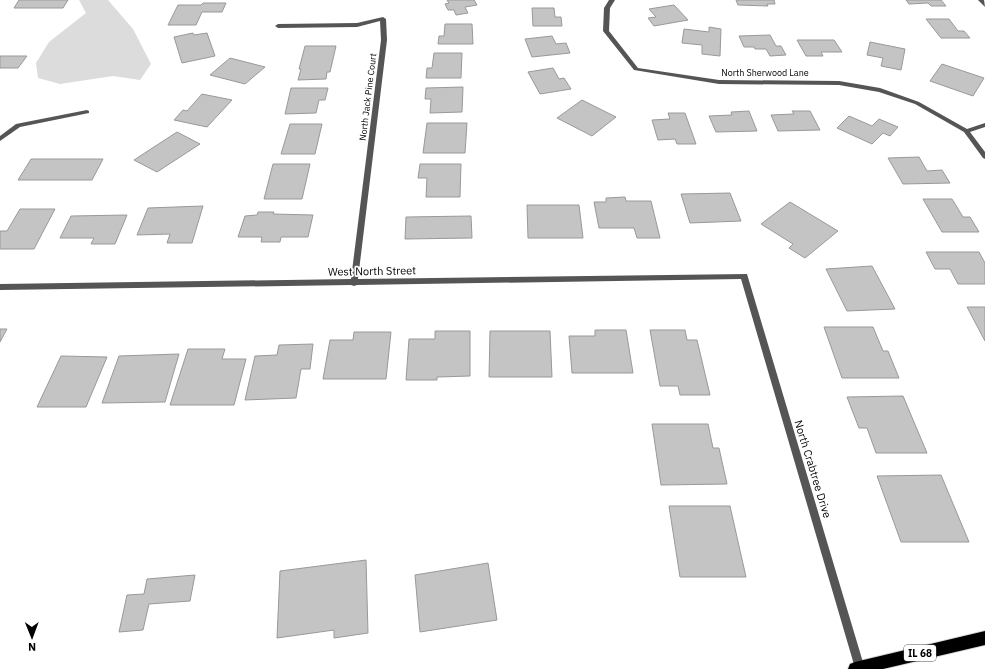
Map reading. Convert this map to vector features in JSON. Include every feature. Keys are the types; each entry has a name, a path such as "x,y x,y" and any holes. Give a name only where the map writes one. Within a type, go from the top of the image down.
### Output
{"main road":[{"name":"IL 68","path":"857,668 985,638"}],"street":[{"name":"North Sherwood Lane","path":"612,0 607,8 606,31 636,69 719,82 839,83 880,90 917,103 966,131"},
{"path":"981,0 985,5"},
{"name":"North Jack Pine Court","path":"278,26 357,25 383,19 384,40 354,283"},
{"path":"0,139 18,125 87,112"},
{"path":"985,125 966,131 985,157"},
{"name":"West North Street","path":"0,287 354,283 744,276"},
{"name":"North Crabtree Drive","path":"744,276 857,668"}],"shaded area":[{"path":"79,0 108,0 133,29 151,64 140,80 113,76 60,84 38,78 36,63 49,42 86,13"}],"building":[{"path":"19,0 68,0 63,8 14,8"},
{"path":"447,0 474,0 477,5 465,7 468,13 456,15 454,10 448,10 445,4 449,3"},
{"path":"736,0 774,0 775,4 767,4 768,6 738,5"},
{"path":"906,0 941,0 946,6 931,6 928,3 909,4"},
{"path":"203,3 226,3 222,12 202,12 196,25 168,25 178,5 201,5"},
{"path":"674,5 688,20 654,26 648,18 656,17 649,9"},
{"path":"532,8 554,8 555,17 561,17 562,26 533,26"},
{"path":"926,19 949,19 958,31 964,31 970,38 941,38"},
{"path":"445,24 472,24 473,44 438,44 439,36 444,36"},
{"path":"709,27 721,29 720,56 702,54 702,45 682,43 684,29 709,32"},
{"path":"193,33 194,35 207,33 215,56 182,63 174,37"},
{"path":"770,35 776,46 781,46 786,55 770,56 766,49 744,47 739,36"},
{"path":"552,36 556,44 566,43 570,53 532,57 525,39"},
{"path":"797,40 834,40 842,52 821,52 823,56 806,56"},
{"path":"870,42 905,49 901,70 881,66 883,58 867,55"},
{"path":"305,46 336,46 330,72 327,72 326,79 298,80 301,69 299,69"},
{"path":"434,53 462,53 461,78 426,78 427,68 432,68"},
{"path":"0,56 27,56 18,68 0,68"},
{"path":"230,58 265,67 245,84 210,75"},
{"path":"942,64 984,78 973,96 930,81"},
{"path":"553,68 559,79 564,78 571,89 540,94 528,72"},
{"path":"463,87 462,112 430,113 431,99 425,99 426,88"},
{"path":"291,88 328,88 325,100 319,100 316,113 285,114"},
{"path":"202,94 232,100 207,127 174,120 183,110 187,111"},
{"path":"582,100 616,117 592,136 557,118"},
{"path":"749,111 757,131 716,132 709,116 732,115 731,112"},
{"path":"792,111 810,111 820,130 778,131 771,115 794,114"},
{"path":"668,113 685,113 696,144 677,144 675,139 658,140 652,120 670,119"},
{"path":"849,116 872,126 879,119 898,127 890,136 883,133 872,144 837,128"},
{"path":"427,123 467,123 465,153 423,153"},
{"path":"290,124 322,124 315,154 281,154"},
{"path":"177,132 200,144 157,172 134,160"},
{"path":"919,157 927,171 942,170 950,183 903,184 888,158"},
{"path":"31,159 103,159 92,180 18,180"},
{"path":"273,164 310,164 302,199 264,199"},
{"path":"420,164 461,164 460,197 426,197 427,178 418,178"},
{"path":"730,193 741,221 690,223 681,194"},
{"path":"625,197 626,201 651,201 660,238 637,238 634,228 599,228 594,202 606,202 606,198"},
{"path":"923,199 952,199 963,217 970,217 979,232 942,232"},
{"path":"790,202 838,231 805,258 789,248 793,244 761,224"},
{"path":"527,205 579,205 583,238 528,238"},
{"path":"203,206 192,243 167,243 170,234 137,235 148,208"},
{"path":"20,209 55,209 34,249 0,249 0,231 7,231"},
{"path":"258,212 313,215 308,237 281,237 280,242 261,242 262,237 238,237 245,216 257,215"},
{"path":"127,215 115,244 91,244 94,238 60,238 71,216"},
{"path":"471,216 472,238 405,239 406,217"},
{"path":"926,252 979,252 985,263 985,284 958,284 950,269 935,269"},
{"path":"872,266 895,309 847,311 826,269"},
{"path":"967,307 985,307 985,341"},
{"path":"824,327 873,327 883,351 888,351 899,378 842,378"},
{"path":"0,329 7,329 0,342"},
{"path":"595,330 626,330 633,373 572,373 569,336 595,336"},
{"path":"650,330 685,330 687,340 697,340 710,395 680,395 678,386 660,386"},
{"path":"435,331 470,331 470,376 437,377 437,380 406,380 409,339 435,339"},
{"path":"490,331 550,331 552,377 489,377"},
{"path":"354,332 391,332 386,379 323,379 330,340 353,340"},
{"path":"313,344 310,369 301,369 296,398 245,400 255,356 277,355 279,345"},
{"path":"188,349 225,349 222,359 246,359 234,405 170,405"},
{"path":"179,354 165,402 102,403 119,356"},
{"path":"61,356 107,357 86,407 37,407"},
{"path":"903,396 927,453 876,453 867,428 859,428 847,397"},
{"path":"652,424 708,424 713,448 719,448 727,484 661,485"},
{"path":"941,475 969,542 901,542 877,476"},
{"path":"669,506 730,506 746,577 680,577"},
{"path":"366,560 368,633 334,638 334,630 277,638 280,571"},
{"path":"488,563 497,620 420,632 415,575"},
{"path":"195,575 190,601 149,604 143,630 119,632 127,595 144,594 147,579"}]}
